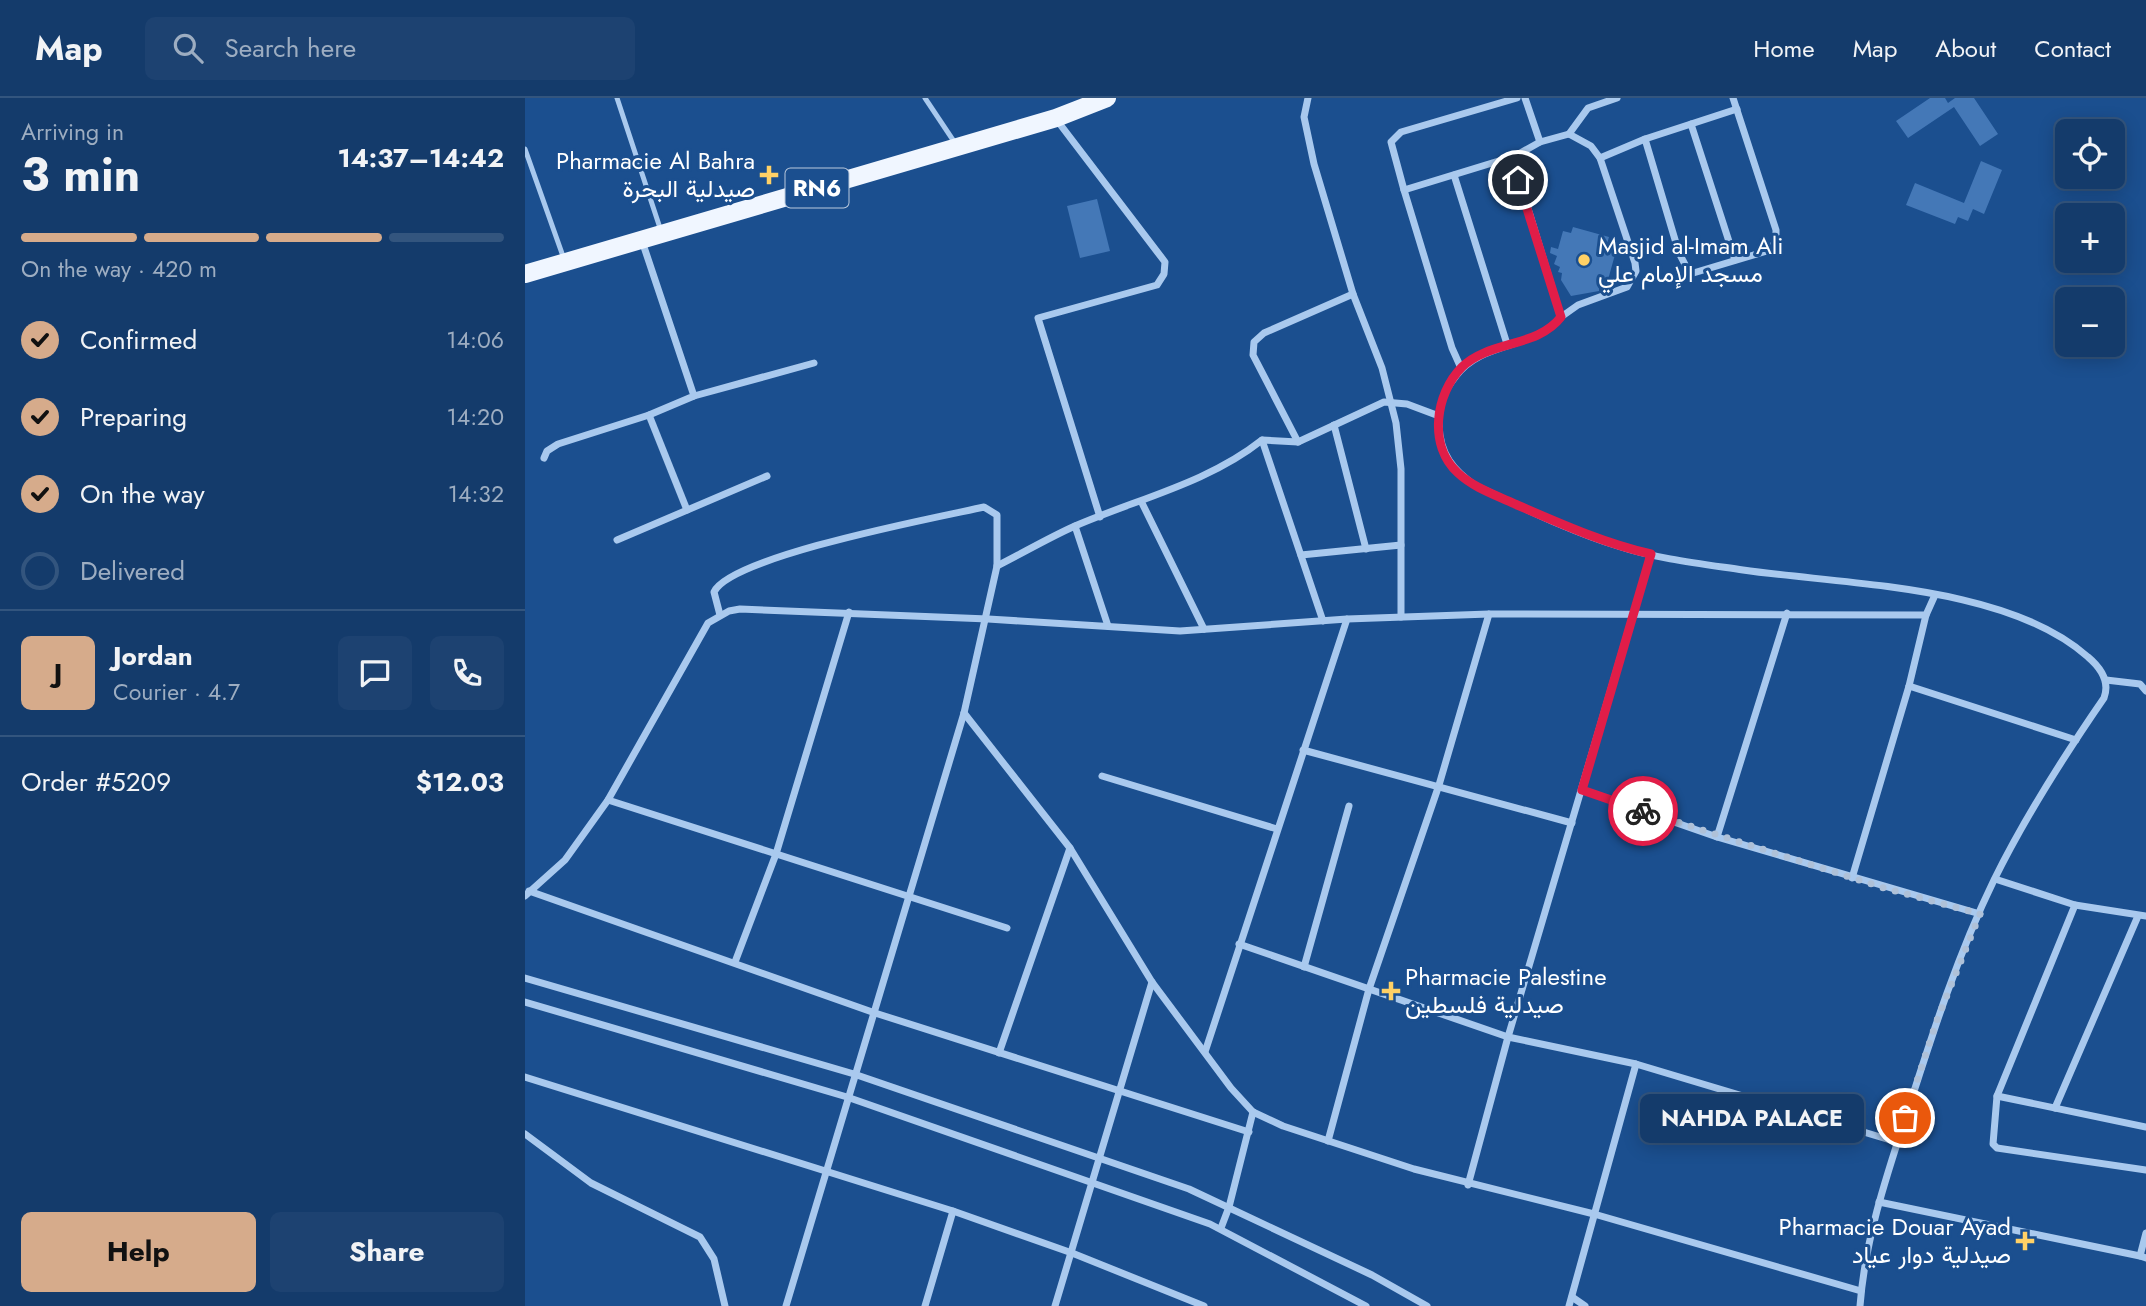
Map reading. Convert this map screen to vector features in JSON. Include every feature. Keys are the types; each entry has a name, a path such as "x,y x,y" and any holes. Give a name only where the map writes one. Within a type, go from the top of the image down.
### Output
{"main road":[{"name":"RN6","path":"525,274 1056,118 1107,98"}],"street":[{"path":"1308,98 1304,109 1305,130 1353,294 1392,401 1401,469 1401,617"},
{"path":"1461,368 1452,348 1391,148 1393,138 1517,98"},
{"path":"1525,98 1540,142"},
{"path":"1585,98 1588,108"},
{"path":"1404,190 1515,156 1540,142 1569,134 1588,108 1617,98"},
{"path":"1644,139 1679,253 1690,274 1767,251 1774,246 1776,237 1733,98"},
{"path":"1600,158 1644,139 1737,109"},
{"path":"1056,118 1164,257 1165,262 1164,274 1157,285 1038,318 1100,517"},
{"path":"1692,124 1735,260"},
{"path":"1569,134 1591,146 1600,158 1636,271 1627,287 1578,305 1547,331 1490,349 1461,368 1442,396 1439,416 1441,440 1450,465 1476,486 1618,546 1744,570 1935,595 2001,611 2059,636 2094,662 2106,680 2104,698 2076,740 1995,879 1937,1020 1879,1202 1860,1306"},
{"path":"1515,156 1518,180 1561,317"},
{"path":"1454,176 1507,344"},
{"path":"642,241 694,396"},
{"path":"1298,442 1253,355 1254,342 1264,333 1353,294"},
{"path":"544,458 547,451 558,444 649,415 694,396 814,363"},
{"path":"997,566 1075,526 1142,503 1244,454 1262,440 1298,442 1365,408 1392,401 1439,416"},
{"path":"649,415 687,510"},
{"path":"1334,425 1366,549"},
{"path":"1262,440 1323,621"},
{"path":"617,540 767,476"},
{"path":"1142,503 1204,629"},
{"path":"720,615 714,592 720,584 734,575 859,534 984,507 997,515 997,566 988,618 964,712 786,1306"},
{"path":"1075,526 1108,626"},
{"path":"1301,555 1401,545"},
{"path":"1468,1185 1508,1037 1651,554"},
{"path":"1852,878 1909,686 1926,615 1935,595"},
{"path":"527,893 565,860 608,800 708,623 720,615 740,610 988,618 1180,631 1347,619 1489,614 1633,612 1926,615"},
{"path":"735,962 776,854 849,612"},
{"path":"1717,837 1787,613"},
{"path":"1328,1141 1369,989 1439,785 1489,614"},
{"path":"1205,1052 1347,619"},
{"path":"2106,680 2143,681 2146,691"},
{"path":"1909,686 2076,740"},
{"path":"964,712 1070,848 1152,982 1253,1112 1328,1141 1468,1185 1594,1214 1861,1291"},
{"path":"1303,750 1571,823"},
{"path":"1102,776 1277,829"},
{"path":"1582,790 1717,837 1980,914"},
{"path":"608,800 1007,928"},
{"path":"1304,967 1349,806"},
{"path":"999,1053 1070,848"},
{"path":"1995,879 2075,905 2142,916 2055,1108"},
{"path":"527,893 735,962 875,1013 1249,1132"},
{"path":"2075,905 1997,1096 1993,1140 1997,1148 2146,1170"},
{"path":"1239,944 1508,1037 1636,1064 1897,1142"},
{"path":"525,978 854,1074 1098,1157 1229,1207 1372,1275 1427,1306"},
{"path":"1055,1306 1152,982"},
{"path":"525,1002 847,1097 1220,1228 1366,1306"},
{"path":"1569,1306 1636,1064"},
{"path":"525,1077 826,1169 953,1211 1072,1253 1185,1296 1204,1306"},
{"path":"1997,1096 2146,1127"},
{"path":"1220,1228 1229,1207 1253,1112"},
{"path":"525,1134 591,1183 700,1237 714,1259 725,1306"},
{"path":"1879,1202 2143,1257 2146,1233"},
{"path":"925,1306 953,1211"},
{"path":"1183,1306 1185,1296"},
{"path":"1572,1297 1585,1306"}],"lane":[{"path":"617,98 662,234"},
{"path":"925,98 957,146"},
{"path":"525,149 565,263"}],"building":[{"path":"1930,98 1945,98 1948,103 1955,98 1974,98 1998,134 1980,146 1954,107 1908,138 1896,121"},
{"path":"1981,161 2002,170 1984,214 1973,209 1968,221 1958,217 1955,224 1906,205 1915,183 1964,203"},
{"path":"1097,199 1110,251 1080,258 1067,206"},
{"name":"Masjid al-Imam Ali مسجد الإمام علي","path":"1573,227 1609,237 1606,247 1616,251 1606,287 1599,285 1599,291 1571,296 1561,280 1562,273 1558,272 1560,267 1554,264 1557,256 1550,253 1551,247 1558,249 1563,231 1571,233"}],"way so far":[{"path":"1643,811 1717,837 1980,914 1957,965 1905,1118"}],"place":[{"name":"Pharmacie Al Bahra صيدلية البحرة","path":"769,175"},
{"name":"Masjid al-Imam Ali مسجد الإمام علي","path":"1584,260"},
{"name":"Pharmacie Palestine صيدلية فلسطين","path":"1391,991"},
{"name":"NAHDA PALACE","path":"1905,1118"},
{"name":"Pharmacie Douar Ayad صيدلية دوار عياد","path":"2025,1241"}],"route":[{"path":"1518,180 1561,317 1547,331 1490,349 1461,368 1442,396 1439,411 1441,440 1450,465 1476,486 1618,546 1651,554 1582,790 1643,811"}]}
